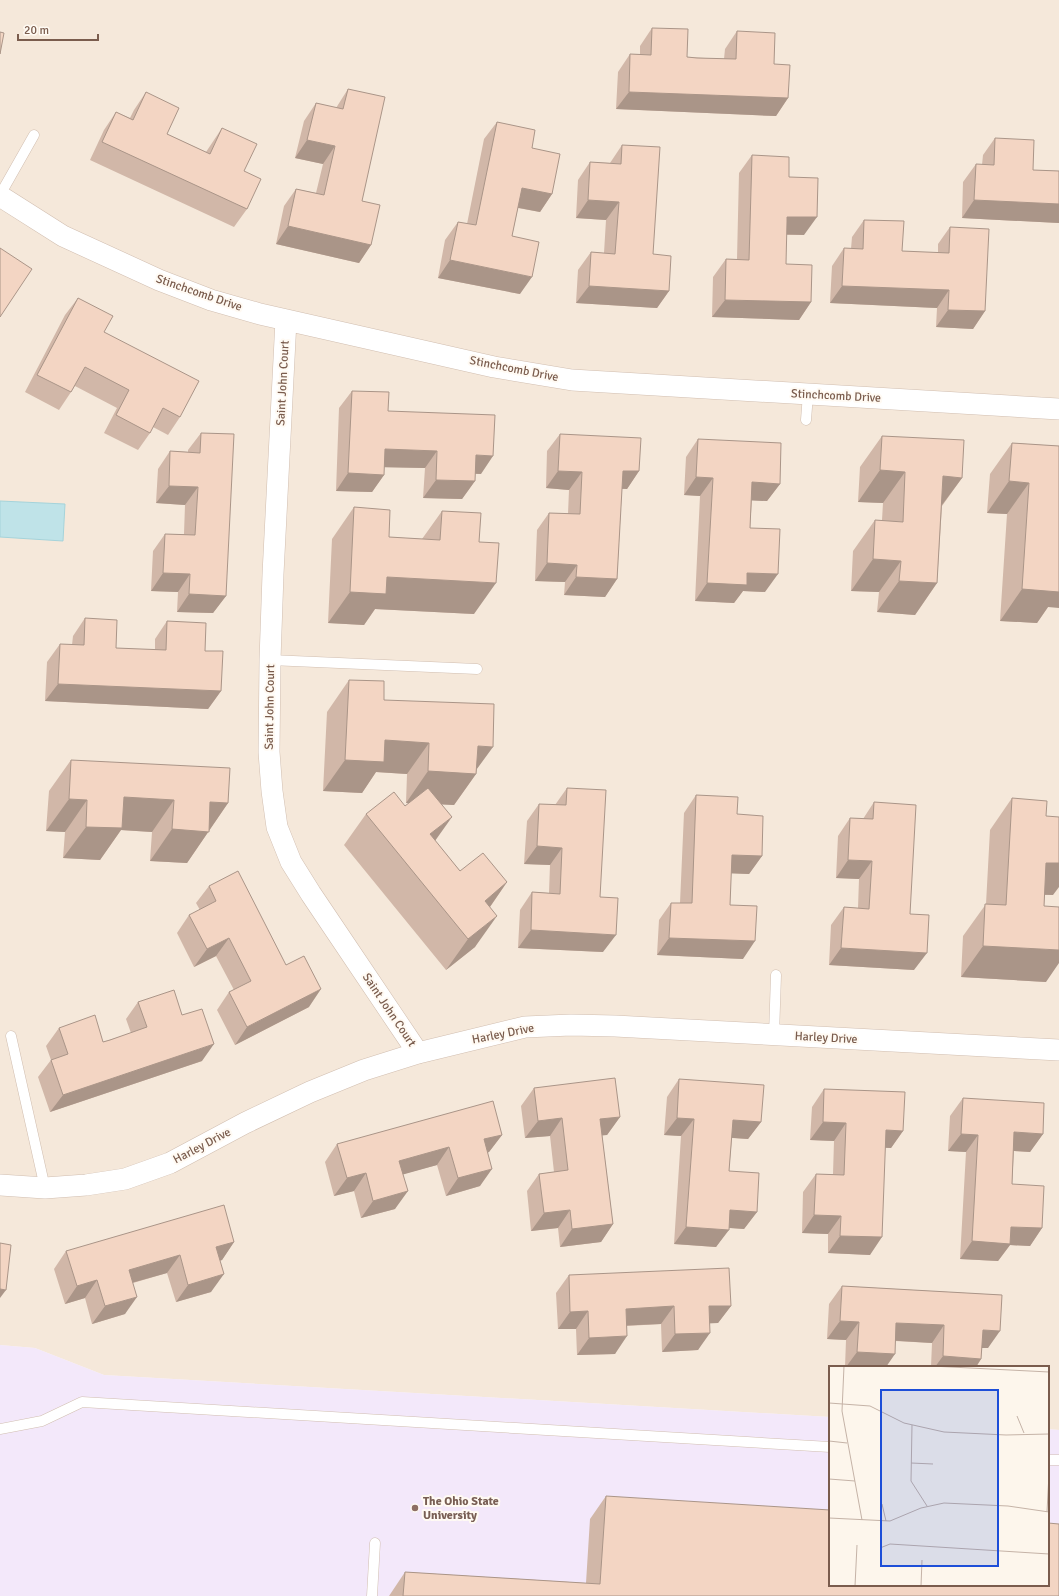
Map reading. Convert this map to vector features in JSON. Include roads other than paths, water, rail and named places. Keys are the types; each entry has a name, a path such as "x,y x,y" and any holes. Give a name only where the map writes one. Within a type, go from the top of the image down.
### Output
{"street":[{"name":"Stinchcomb Drive","path":"0,195 63,236 160,280 211,300 260,314 494,367 572,380 1059,409"},
{"name":"Saint John Court","path":"286,320 272,574 270,660 270,752 272,791 277,827 291,862 418,1053"},
{"name":"Harley Drive","path":"0,1186 45,1188 86,1185 125,1179 170,1163 245,1123 310,1092 364,1070 418,1053 526,1027 572,1025 608,1026 1059,1050"}],"lane":[{"path":"0,195 34,135"},
{"path":"806,420 808,394"},
{"path":"270,660 477,669"},
{"path":"774,1035 776,975"},
{"path":"11,1036 45,1188"},
{"path":"0,1429 42,1421 82,1402 829,1447"},
{"path":"372,1596 375,1543"}],"water":[{"path":"0,501 65,504 63,541 0,537"}],"place":[{"name":"The Ohio State University","path":"415,1508"}]}
